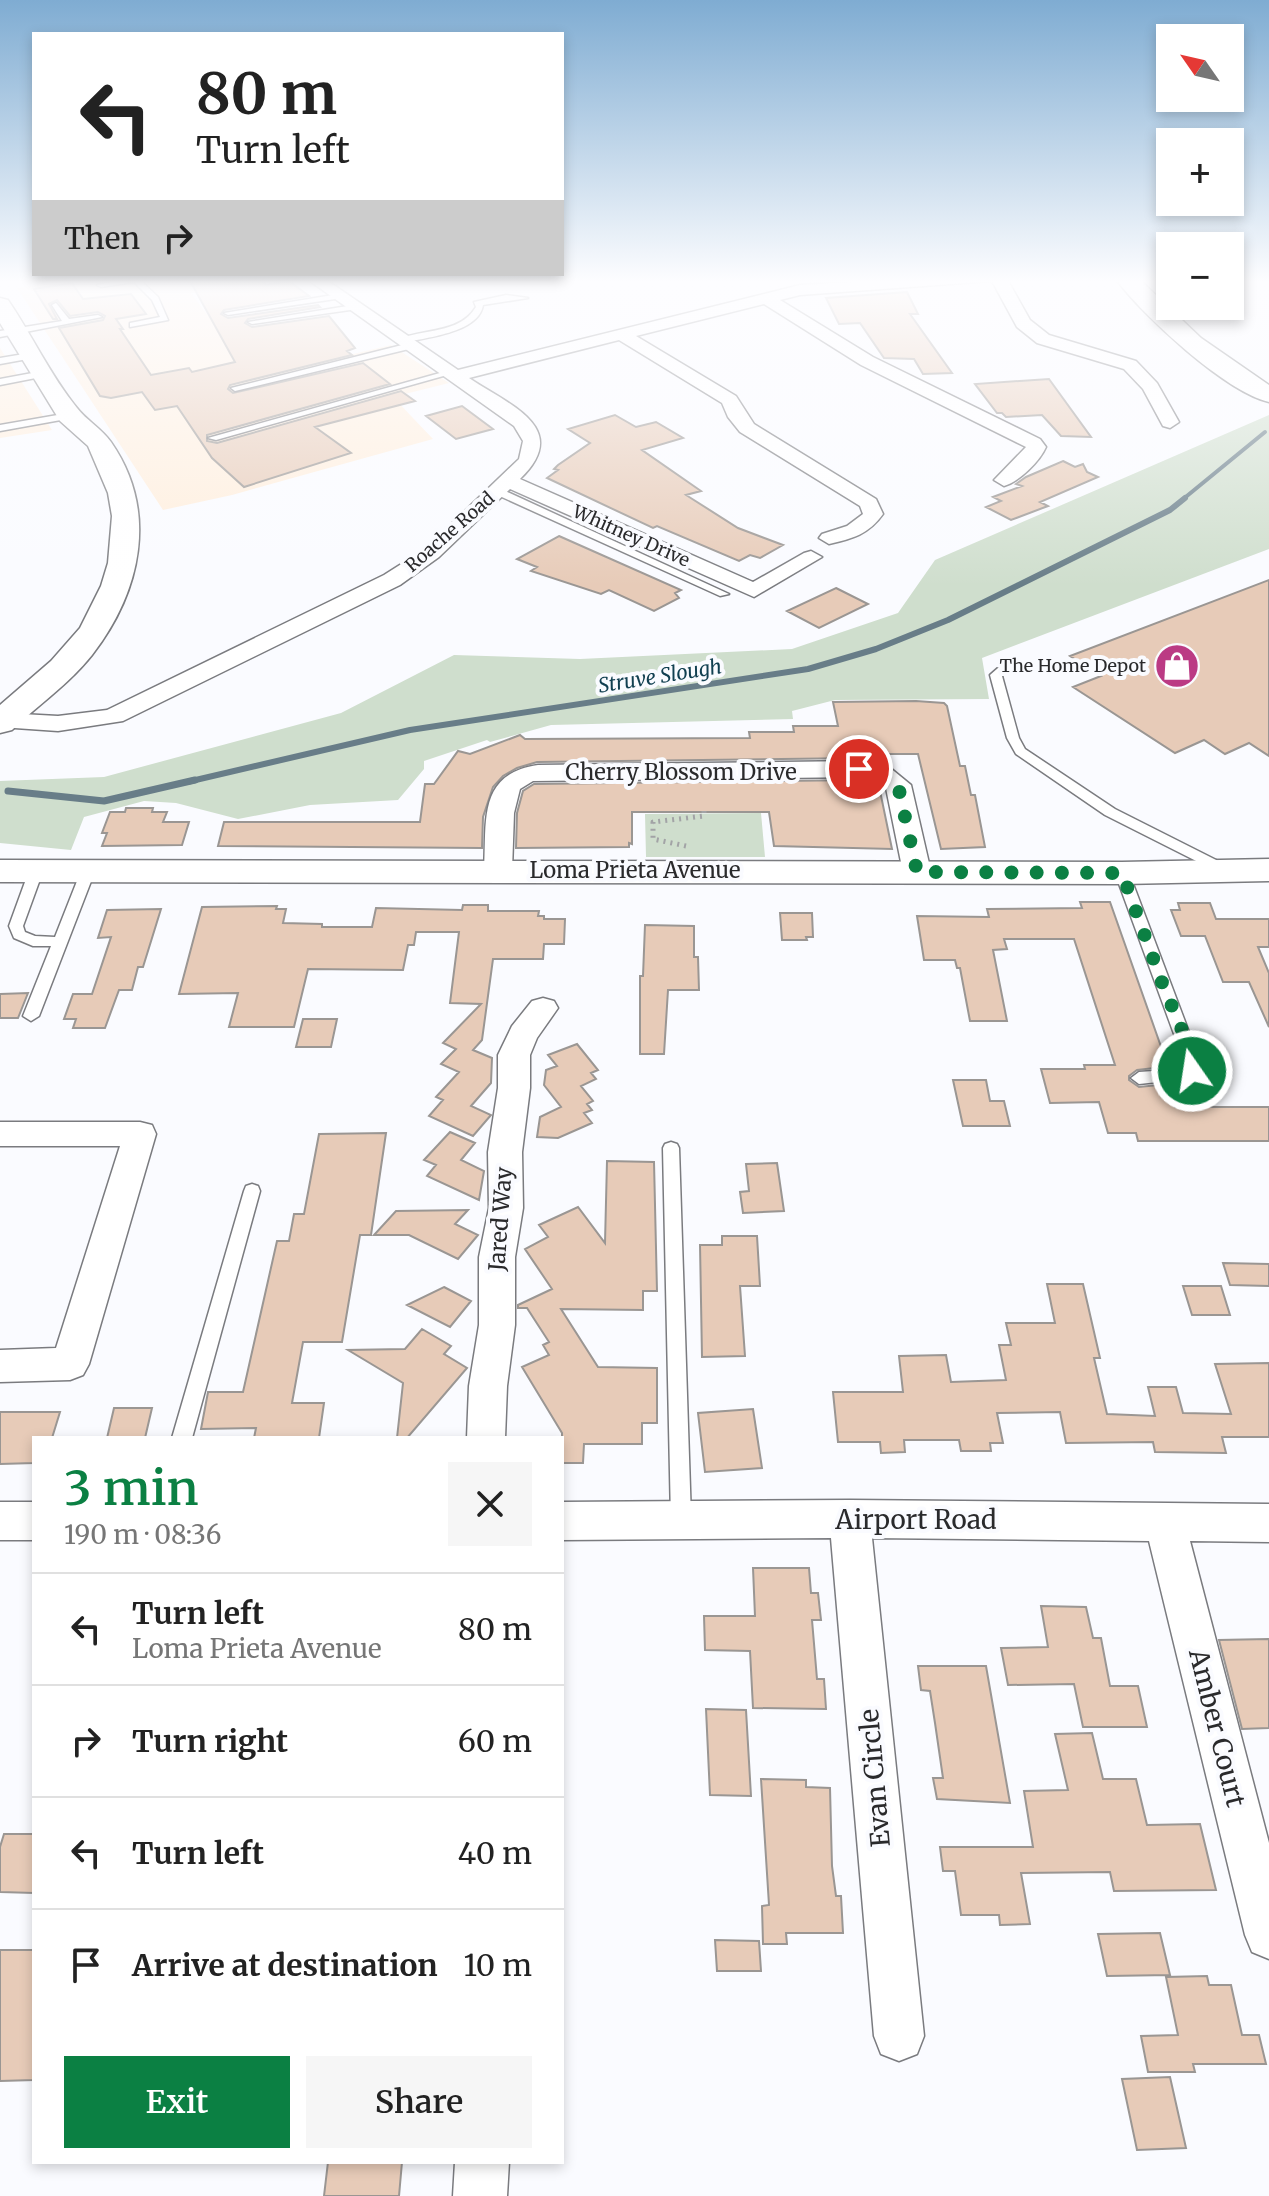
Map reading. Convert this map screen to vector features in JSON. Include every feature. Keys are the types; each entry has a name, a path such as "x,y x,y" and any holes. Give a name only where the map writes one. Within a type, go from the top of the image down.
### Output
{"main road":[{"path":"1,722 80,650 108,606 122,565 127,525 123,490 88,426 69,416 47,381"},
{"path":"1244,381 1269,395"}],"street":[{"name":"Roache Road","path":"1,722 41,726 78,724 114,716 392,580 432,553 502,486 533,451 530,432 515,417 464,381"},
{"path":"699,381 730,400 737,417 747,428 869,503 873,514 865,524 847,534 829,538"},
{"path":"908,381 1033,443 1036,447 1034,453 1004,480"},
{"path":"1146,381 1170,422"},
{"name":"Whitney Drive","path":"502,486 754,590 811,557"},
{"name":"Cherry Blossom Drive","path":"498,870 504,793 513,781 525,775 859,769 886,775 898,785 917,872"},
{"name":"Loma Prieta Avenue","path":"0,871 1122,873 1269,870"},
{"name":"Jared Way","path":"486,1436 488,1386 497,1325 497,1257 506,1200 505,1152 514,1088 514,1055 523,1034 543,1008"},
{"path":"0,1134 140,1134 70,1364 0,1366"},
{"name":"Airport Road","path":"564,1521 850,1519 1269,1523"},
{"name":"Evan Circle","path":"850,1519 899,2036"},
{"path":"0,1521 32,1521"},
{"name":"Amber Court","path":"1164,1521 1269,1935"},
{"path":"480,2196 482,2164"}],"lane":[{"path":"235,388 260,381"},
{"path":"213,438 425,381"},
{"path":"0,428 69,416"},
{"path":"502,486 724,594"},
{"path":"1006,665 996,675 1013,738 1020,751 1110,812 1226,871"},
{"path":"36,871 16,926 19,935 33,941 60,942"},
{"path":"31,1016 88,871"},
{"path":"1122,873 1193,1064 1189,1074 1181,1077 1139,1078"},
{"path":"671,1148 681,1519"},
{"path":"183,1436 252,1191"}],"path":[{"path":"695,847 653,839 653,822 704,816 704,811"}],"shaded area":[{"path":"0,381 21,381 52,430 0,438"},
{"path":"78,381 449,383 393,397 433,439 232,495 163,510"}],"green space":[{"path":"1269,415 1269,549 982,658 989,699 835,700 792,711 793,719 551,725 490,742 487,740 424,761 424,769 398,800 310,805 238,819 176,803 144,801 84,817 71,850 0,843 0,781 104,777 341,713 454,655 580,659 792,649 898,613 935,560"},
{"path":"761,813 765,857 646,857 645,814"}],"building":[{"path":"91,381 244,381 230,385 228,389 233,393 283,381 387,381 390,384 207,435 207,441 217,443 401,391 415,401 315,427 351,453 244,487 212,458 177,406 155,410 142,392 111,398 100,396"},
{"path":"1051,381 1091,437 1061,436 1042,415 1006,417 997,413 975,384"},
{"path":"462,406 493,429 456,439 426,416"},
{"path":"615,415 636,427 656,422 683,438 642,450 701,491 686,495 738,528 783,545 760,558 750,555 739,561 657,526 653,528 547,478 558,470 554,469 558,465 590,443 568,429"},
{"path":"1063,461 1075,467 1083,464 1087,472 1098,477 1040,502 1048,506 1011,520 986,507 1001,501 993,497 1022,486 1016,484 1026,477"},
{"path":"559,536 681,590 675,593 679,598 654,611 609,590 601,594 531,571 537,567 517,559"},
{"name":"The Home Depot","path":"1269,580 1269,756 1249,743 1225,754 1204,740 1175,753 1073,687 1101,676 1070,656"},
{"path":"836,588 868,604 819,628 787,611"},
{"path":"833,702 944,703 947,706 960,766 965,766 971,795 975,795 985,847 941,849 918,754 873,754 874,761 859,758 537,762 517,768 503,776 493,787 483,817 482,848 218,846 224,822 420,822 425,784 434,784 458,751 470,754 520,735 525,739 750,738 749,732 794,732 793,726 838,726"},
{"path":"859,780 879,786 892,849 774,846 769,812 632,812 632,844 629,843 629,847 516,848 517,813 523,791 534,784"},
{"path":"126,808 153,808 152,812 167,812 163,822 189,822 182,845 102,846 107,833 102,833 110,812 125,812"},
{"path":"1080,902 1110,902 1165,1058 1161,1058 1164,1067 1137,1070 1129,1076 1129,1080 1139,1087 1168,1084 1175,1107 1269,1107 1269,1141 1138,1141 1136,1133 1108,1133 1099,1102 1050,1103 1041,1069 1115,1065 1074,939 1004,939 1007,949 993,950 1007,1021 970,1021 960,968 957,968 955,960 924,960 917,916 989,917 987,909 1082,908"},
{"path":"1178,903 1210,903 1216,919 1269,919 1269,947 1258,947 1269,973 1269,1027 1249,982 1223,982 1205,936 1181,936 1171,910 1180,910"},
{"path":"463,905 488,905 488,911 539,911 538,916 544,916 544,919 565,919 564,944 544,944 543,959 493,959 482,1040 473,1050 492,1058 491,1083 471,1106 491,1115 473,1136 429,1116 443,1100 436,1097 459,1072 441,1064 456,1049 443,1043 481,1004 450,1003 459,932 416,932 414,945 408,945 403,970 308,969 294,1027 229,1027 238,993 179,994 202,907 277,906 276,909 286,909 283,923 372,927 376,908 462,910"},
{"path":"161,909 143,967 138,967 132,990 119,990 105,1028 73,1028 76,1019 64,1019 73,994 92,994 111,937 98,938 107,910"},
{"path":"780,913 812,913 813,937 806,937 807,940 782,940"},
{"path":"645,925 694,926 694,957 698,957 699,990 668,990 664,1054 640,1054 640,976 643,976"},
{"path":"28,993 18,1018 0,1018 0,994"},
{"path":"303,1019 337,1019 331,1047 296,1047"},
{"path":"577,1044 598,1070 591,1073 596,1079 581,1086 593,1101 587,1104 592,1110 584,1113 592,1123 558,1138 537,1137 540,1117 561,1107 544,1085 546,1070 557,1066 548,1055"},
{"path":"953,1080 986,1080 990,1101 1004,1101 1010,1126 963,1126"},
{"path":"450,1132 475,1143 461,1160 484,1171 479,1200 427,1176 436,1165 424,1160"},
{"path":"386,1133 371,1235 360,1235 342,1342 303,1342 292,1403 324,1403 319,1436 254,1436 256,1428 201,1429 208,1392 243,1392 277,1241 289,1241 294,1214 304,1214 319,1134"},
{"path":"607,1161 654,1162 657,1291 643,1291 643,1310 561,1309 598,1367 657,1368 657,1423 642,1423 642,1444 584,1444 583,1463 564,1463 564,1436 522,1367 549,1355 543,1345 549,1342 527,1308 518,1308 518,1305 552,1289 525,1249 548,1237 539,1225 578,1207 605,1243"},
{"path":"777,1163 784,1211 743,1213 740,1192 749,1191 746,1164"},
{"path":"468,1210 455,1224 478,1235 458,1259 409,1235 374,1235 396,1211"},
{"path":"722,1236 757,1236 760,1286 740,1286 745,1356 702,1357 700,1245 722,1245"},
{"path":"1223,1263 1269,1264 1269,1286 1230,1285"},
{"path":"1047,1284 1083,1284 1100,1358 1094,1358 1107,1414 1155,1416 1148,1387 1176,1387 1183,1413 1231,1414 1215,1364 1269,1363 1269,1437 1222,1437 1226,1453 1155,1452 1153,1442 1066,1443 1060,1412 997,1413 1003,1443 990,1443 991,1451 961,1451 959,1440 904,1440 905,1452 881,1453 880,1442 838,1442 833,1392 903,1392 899,1356 946,1355 951,1382 1006,1380 999,1345 1011,1345 1006,1323 1055,1323"},
{"path":"1183,1286 1221,1286 1230,1315 1192,1315"},
{"path":"444,1287 471,1301 450,1327 407,1305"},
{"path":"422,1329 451,1346 444,1354 467,1368 409,1436 397,1436 403,1383 348,1350 405,1349"},
{"path":"114,1408 152,1408 145,1436 107,1436"},
{"path":"753,1409 762,1468 705,1472 698,1413"},
{"path":"0,1412 60,1412 53,1436 32,1436 32,1463 0,1464"},
{"path":"753,1568 809,1568 811,1593 818,1593 821,1620 812,1620 817,1679 824,1679 826,1709 753,1708 750,1651 705,1650 704,1616 755,1616"},
{"path":"1041,1606 1086,1607 1093,1638 1101,1638 1110,1686 1138,1686 1147,1727 1083,1727 1074,1684 1008,1685 1001,1648 1048,1647"},
{"path":"1269,1639 1269,1728 1242,1729 1219,1640"},
{"path":"918,1666 986,1666 1010,1803 937,1799 933,1778 943,1778 930,1691 921,1690"},
{"path":"706,1709 746,1710 751,1796 710,1795"},
{"path":"1092,1733 1103,1779 1136,1779 1147,1825 1200,1824 1216,1890 1114,1891 1110,1872 1021,1873 1030,1924 1000,1925 999,1915 961,1915 955,1871 943,1871 940,1847 1033,1847 1024,1791 1068,1790 1055,1734"},
{"path":"761,1779 806,1780 806,1787 830,1788 832,1866 836,1896 841,1896 843,1933 786,1933 787,1944 763,1944 762,1906 769,1905"},
{"path":"4,1834 32,1834 32,1893 0,1892 0,1847"},
{"path":"1160,1933 1170,1975 1107,1976 1098,1934"},
{"path":"715,1940 759,1941 761,1971 717,1971"},
{"path":"0,1950 32,1950 32,2080 0,2081"},
{"path":"1207,1976 1209,1985 1231,1985 1242,2035 1259,2035 1266,2064 1193,2064 1195,2072 1148,2072 1141,2036 1178,2035 1166,1977"},
{"path":"1170,2077 1186,2148 1137,2150 1122,2079"},
{"path":"328,2164 402,2164 399,2196 324,2196"}],"waterway":[{"name":"Struve Slough","path":"1182,500 1265,432"},
{"name":"Struve Slough","path":"187,782 410,730 808,669 876,649 948,620 1170,510 1185,498"},
{"name":"Struve Slough","path":"8,791 104,801 195,780"}],"place":[{"name":"The Home Depot","path":"1177,666"}],"route":[{"path":"859,769 875,770 898,785 917,872 1122,873 1192,1054 1192,1071"}]}
